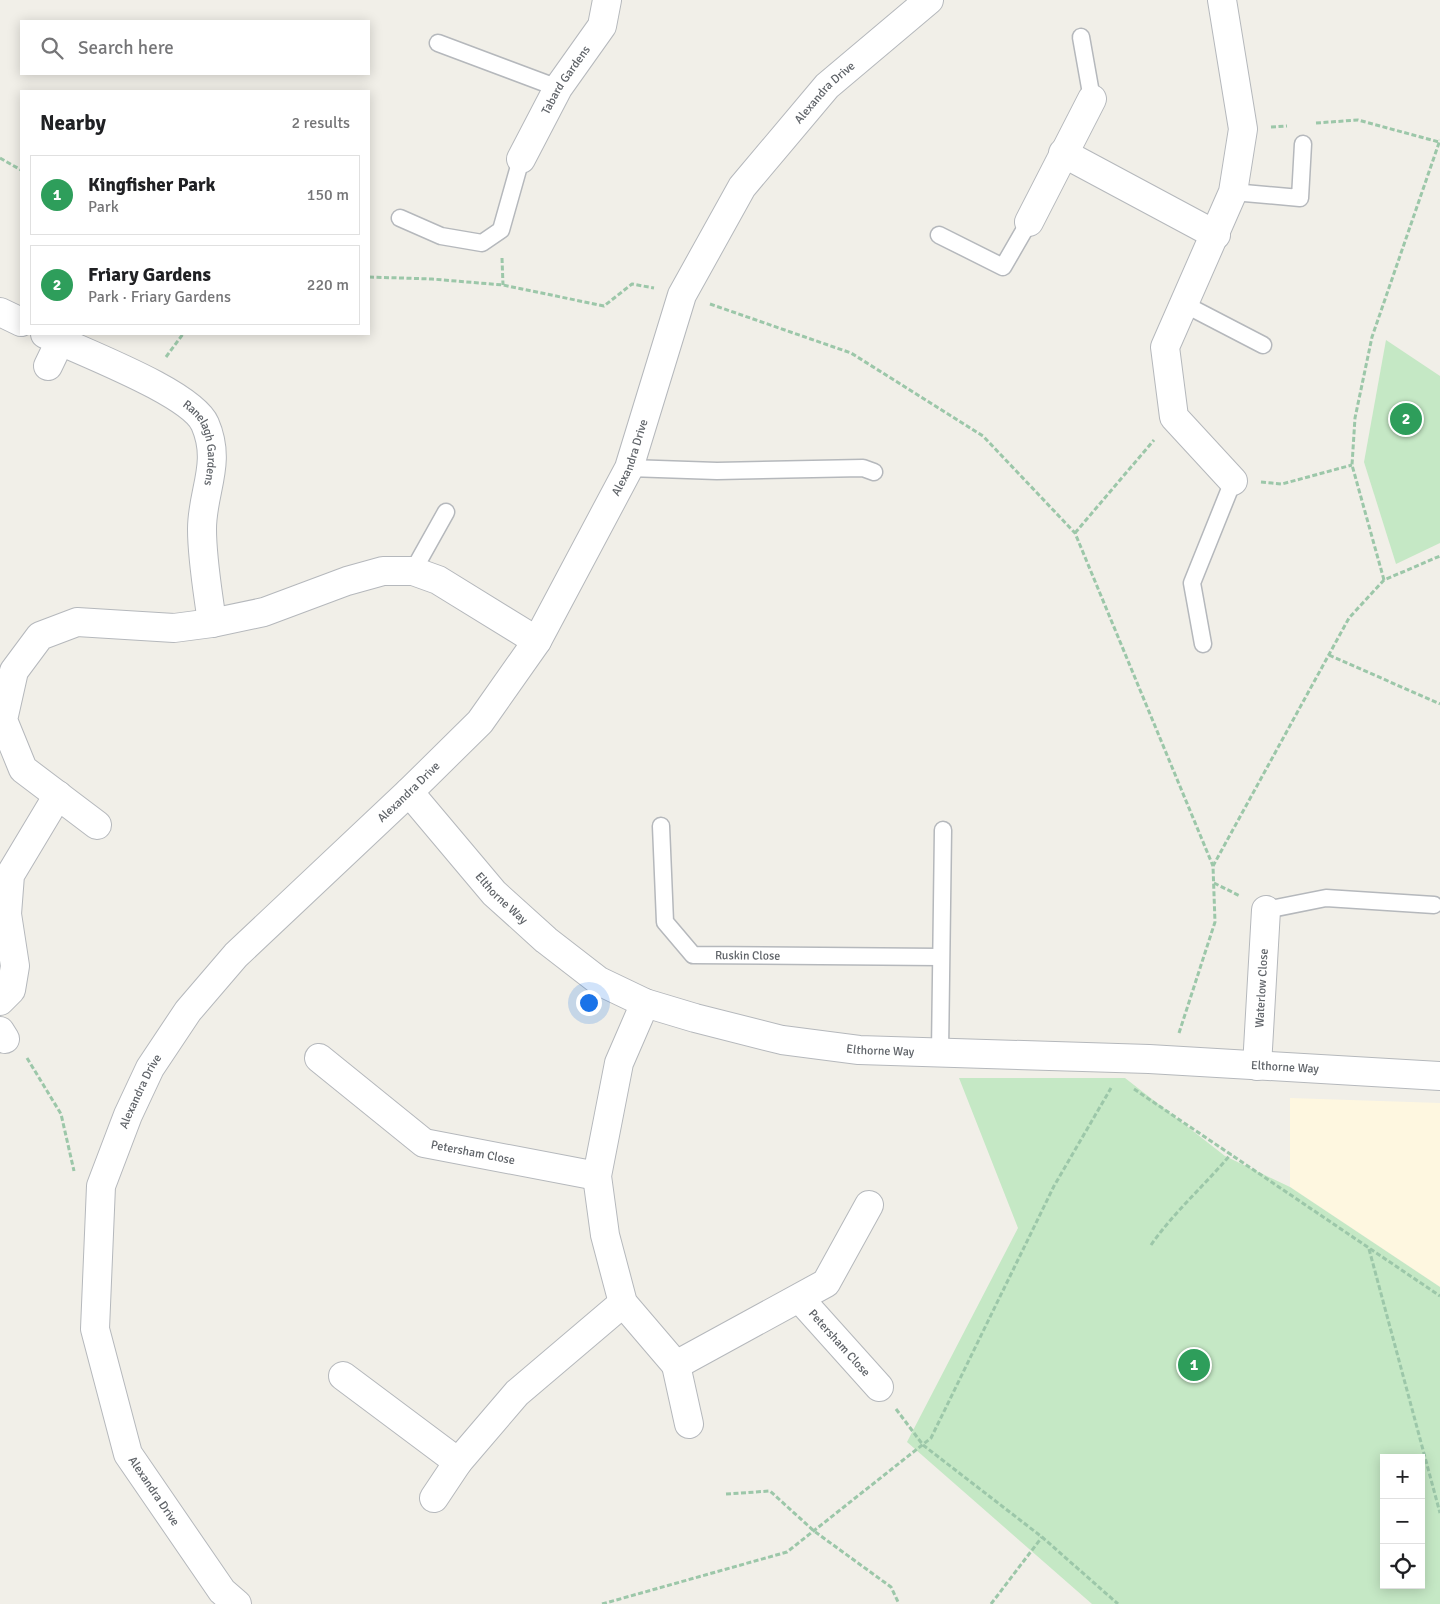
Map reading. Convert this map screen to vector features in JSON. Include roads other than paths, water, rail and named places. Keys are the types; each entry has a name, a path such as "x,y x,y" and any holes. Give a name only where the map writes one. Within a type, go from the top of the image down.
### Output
{"street":[{"name":"Tabard Gardens","path":"521,159 558,88 602,26 607,0"},
{"name":"Alexandra Drive","path":"222,1600 128,1454 95,1329 101,1186 128,1115 150,1068 188,1011 236,955 409,792 480,722 537,641 629,468 682,295 742,187 827,86 929,0"},
{"path":"1222,0 1243,129 1233,192 1216,235 1165,347 1174,417 1233,481"},
{"path":"1029,222 1092,99"},
{"path":"1063,153 1216,235"},
{"path":"0,312 20,322"},
{"name":"Ranelagh Gardens","path":"48,366 52,338 183,400 204,423 213,458 202,528 212,623"},
{"path":"97,825 23,769 3,720 14,671 40,636 78,622 174,628 212,623 264,612 383,571 413,571 438,580 537,641"},
{"name":"Elthorne Way","path":"409,792 494,892 546,940 599,981 645,1003 782,1040 859,1050 1149,1059 1440,1076"},
{"path":"0,1001 11,990 15,966 8,914 10,875 58,795"},
{"name":"Waterlow Close","path":"1257,1066 1266,910"},
{"path":"645,1003 620,1063 597,1176 605,1235 623,1303 676,1365 689,1424"},
{"name":"Petersham Close","path":"319,1058 424,1143 597,1176"},
{"name":"Petersham Close","path":"676,1365 800,1299 826,1283 869,1205"},
{"name":"Petersham Close","path":"800,1299 879,1387"},
{"path":"434,1498 458,1462 517,1393 623,1303"},
{"path":"343,1376 458,1462"}],"lane":[{"path":"1081,37 1092,99"},
{"path":"438,43 558,88"},
{"path":"1233,192 1300,198 1303,144"},
{"path":"400,218 441,236 482,243 501,230 521,159"},
{"path":"939,235 1003,268 1029,222"},
{"path":"1184,304 1263,345"},
{"path":"629,468 717,471 863,468 874,472"},
{"path":"1203,644 1192,583 1233,481"},
{"path":"413,571 446,512"},
{"name":"Ruskin Close","path":"661,826 665,922 693,956 940,957"},
{"path":"940,1052 943,830"},
{"path":"1266,910 1326,898 1434,905"}],"place":[{"name":"Friary Gardens","path":"1406,419"},
{"name":"Kingfisher Park","path":"1194,1365"}]}
